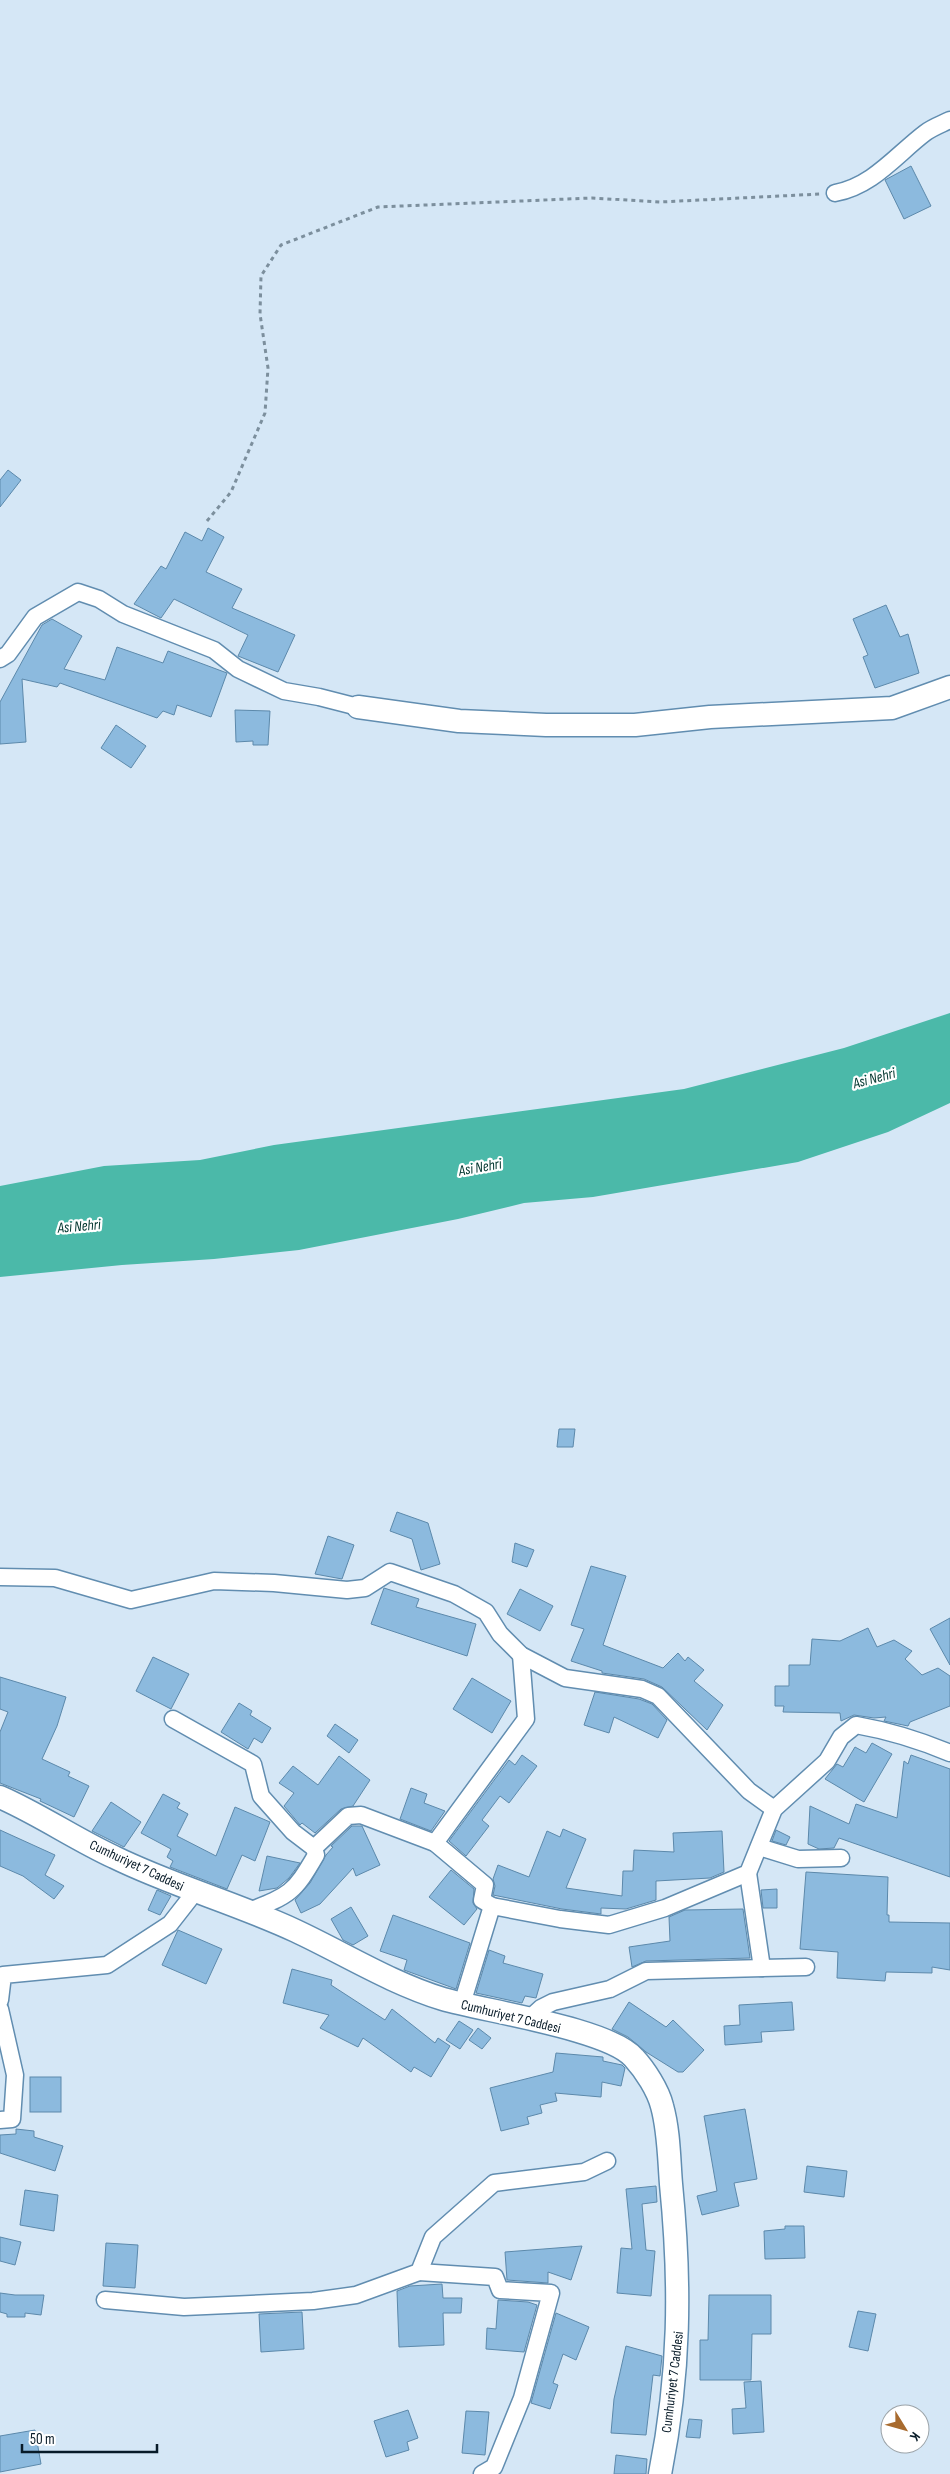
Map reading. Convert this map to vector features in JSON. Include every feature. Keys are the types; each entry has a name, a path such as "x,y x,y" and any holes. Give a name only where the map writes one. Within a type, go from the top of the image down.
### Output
{"main road":[{"path":"358,707 459,721 546,725 635,725 710,717 892,708 950,687"},
{"name":"Cumhuriyet 7 Caddesi","path":"0,1797 22,1806 111,1856 304,1935 398,1984 462,2004 530,2018 608,2041 624,2049 634,2057 648,2077 662,2104 675,2221 679,2290 678,2338 660,2474"}],"street":[{"path":"835,193 852,190 859,186 880,172 927,132 950,120"},
{"path":"0,659 8,654 35,617 78,592 99,599 124,614 214,650 238,669 284,691 358,707"},
{"path":"0,1577 55,1578 131,1600 214,1581 274,1583 347,1590 365,1588 390,1572 454,1594 486,1612 500,1634 521,1655 565,1678 642,1689 658,1696 749,1791 774,1809"},
{"path":"435,1843 526,1719 521,1655"},
{"path":"173,1719 253,1764 261,1796 293,1832 314,1848 316,1855 296,1888 280,1899 249,1911"},
{"path":"762,1968 748,1873 774,1809 827,1761 841,1737 856,1725 887,1730 950,1753"},
{"path":"314,1848 348,1816 361,1815 435,1843 486,1885 482,1900 492,1906 560,1919 609,1925 666,1908 748,1873"},
{"path":"759,1847 798,1859 841,1858"},
{"path":"0,2000 2,1975 107,1965 170,1924 195,1892"},
{"path":"462,2004 492,1906"},
{"path":"530,2018 540,2008 553,2002 610,1989 646,1971 806,1966"},
{"path":"0,2009 16,2075 12,2119 0,2120"},
{"path":"419,2272 433,2237 494,2183 584,2172 607,2161"},
{"path":"105,2300 184,2307 313,2301 356,2295 419,2272 495,2277 500,2290 551,2293 522,2398 494,2467 482,2474"}],"path":[{"path":"207,521 231,492 266,413 268,368 260,314 261,276 281,245 378,207 592,198 660,202 835,193"}],"water":[{"name":"Asi Nehri","path":"950,1013 950,1103 888,1132 798,1162 593,1197 524,1203 458,1219 299,1250 0,1277 0,1186 104,1166 200,1160 274,1145 684,1089 844,1048"}],"building":[{"path":"911,166 931,206 904,219 885,180"},
{"path":"8,470 21,480 0,507 0,480"},
{"path":"208,528 224,537 206,572 242,589 232,608 295,635 278,672 238,656 248,635 174,599 161,618 134,604 161,566 166,569 185,532 202,541"},
{"path":"886,605 900,637 908,634 919,673 875,688 863,657 868,655 853,619"},
{"path":"52,619 82,636 64,669 105,680 117,647 163,663 168,651 227,673 211,717 177,705 174,715 163,711 157,718 60,683 57,687 22,679 26,742 0,744 0,702 42,625"},
{"path":"235,710 270,711 268,745 253,745 253,741 236,742"},
{"path":"116,725 146,746 131,768 101,748"},
{"path":"559,1429 575,1429 573,1447 557,1447"},
{"path":"397,1512 428,1523 440,1564 421,1570 412,1539 390,1531"},
{"path":"328,1536 354,1545 342,1579 315,1574"},
{"path":"515,1543 534,1550 527,1567 512,1562"},
{"path":"591,1566 626,1576 603,1645 663,1668 678,1653 685,1661 688,1657 704,1670 694,1681 723,1705 707,1730 662,1687 644,1679 602,1673 602,1671 571,1661 584,1629 571,1625"},
{"path":"384,1588 419,1599 416,1607 476,1624 467,1656 371,1624"},
{"path":"520,1589 553,1606 540,1631 507,1614"},
{"path":"950,1618 950,1665 930,1629"},
{"path":"868,1628 877,1647 894,1640 912,1651 905,1659 922,1675 938,1668 950,1676 950,1706 910,1722 908,1726 884,1721 886,1717 874,1718 854,1715 841,1721 840,1713 783,1712 784,1706 775,1706 775,1686 789,1686 789,1665 810,1665 812,1639 840,1641"},
{"path":"153,1657 189,1674 171,1709 136,1691"},
{"path":"0,1677 66,1697 57,1726 42,1759 70,1772 68,1776 89,1786 74,1817 40,1801 41,1799 0,1783 0,1732 8,1712 0,1709"},
{"path":"472,1678 511,1701 492,1733 453,1709"},
{"path":"595,1692 639,1699 652,1704 667,1720 658,1738 614,1717 609,1733 584,1725"},
{"path":"239,1703 252,1711 250,1715 271,1728 262,1743 254,1738 248,1749 221,1732"},
{"path":"335,1724 358,1740 349,1753 327,1736"},
{"path":"872,1743 892,1754 864,1802 825,1779 837,1764 843,1767 855,1747 866,1753"},
{"path":"522,1755 537,1766 509,1803 500,1796 482,1820 489,1826 466,1856 449,1841 509,1760 515,1765"},
{"path":"911,1755 950,1769 950,1877 839,1838 834,1848 819,1849 808,1844 810,1806 849,1824 856,1804 897,1818 904,1761 908,1764"},
{"path":"339,1756 370,1780 353,1806 341,1809 315,1833 302,1823 300,1825 284,1806 294,1793 279,1783 293,1766 318,1785"},
{"path":"411,1788 427,1794 424,1803 445,1811 431,1831 400,1819"},
{"path":"163,1794 180,1803 177,1808 188,1814 177,1836 216,1856 235,1807 270,1822 255,1861 242,1855 227,1889 170,1867 173,1861 167,1857 171,1849 141,1833"},
{"path":"111,1802 141,1822 124,1847 92,1831"},
{"path":"352,1826 362,1826 380,1865 356,1876 353,1868 320,1904 301,1913 295,1900 310,1883 326,1855 333,1847 331,1846"},
{"path":"563,1829 586,1839 566,1888 622,1896 623,1871 633,1871 634,1850 674,1852 673,1833 722,1831 724,1872 710,1878 656,1881 656,1900 626,1909 601,1908 601,1914 562,1909 493,1895 495,1886 493,1879 498,1865 529,1877 547,1831 560,1837"},
{"path":"0,1830 55,1855 45,1875 64,1886 54,1899 23,1876 0,1866"},
{"path":"776,1830 790,1837 786,1845 772,1841"},
{"path":"267,1856 300,1863 289,1878 277,1888 259,1891"},
{"path":"451,1870 474,1889 473,1903 477,1909 464,1925 429,1897"},
{"path":"806,1872 888,1877 887,1915 889,1915 889,1922 950,1923 950,1970 932,1967 932,1973 886,1972 885,1981 837,1978 838,1952 800,1949"},
{"path":"777,1889 777,1908 763,1908 761,1890"},
{"path":"157,1890 171,1896 160,1915 148,1910"},
{"path":"351,1907 368,1936 353,1945 343,1940 331,1919"},
{"path":"743,1909 750,1958 646,1961 632,1967 629,1947 670,1941 669,1917 685,1910"},
{"path":"393,1915 470,1943 456,1989 404,1970 407,1960 380,1951"},
{"path":"178,1930 222,1949 206,1984 162,1965"},
{"path":"489,1950 505,1956 503,1963 543,1974 536,1998 525,1996 522,2003 476,1993"},
{"path":"292,1969 332,1980 331,1985 385,2020 392,2009 435,2043 438,2038 450,2046 431,2077 414,2067 411,2072 363,2038 358,2047 320,2028 329,2015 283,2003"},
{"path":"629,2002 666,2027 673,2020 704,2050 683,2072 678,2072 646,2052 628,2037 612,2029"},
{"path":"792,2002 794,2030 761,2032 762,2042 725,2045 724,2026 740,2025 739,2005"},
{"path":"459,2021 473,2030 460,2049 446,2040"},
{"path":"478,2028 491,2038 482,2049 469,2040"},
{"path":"556,2053 603,2057 603,2061 622,2065 625,2068 621,2086 602,2082 601,2097 555,2093 557,2101 540,2105 542,2113 527,2117 529,2124 501,2131 490,2088 553,2072"},
{"path":"30,2077 61,2077 61,2112 30,2112"},
{"path":"745,2109 757,2179 734,2183 739,2206 702,2215 697,2196 717,2191 704,2116"},
{"path":"16,2129 34,2131 34,2137 63,2146 55,2171 0,2153 0,2135 16,2134"},
{"path":"807,2166 847,2171 844,2197 804,2192"},
{"path":"656,2186 657,2202 642,2204 646,2250 655,2251 651,2296 617,2293 621,2248 632,2249 626,2189"},
{"path":"25,2190 58,2195 54,2231 20,2225"},
{"path":"785,2226 804,2226 805,2258 765,2259 764,2231 785,2229"},
{"path":"0,2237 21,2242 15,2265 0,2261"},
{"path":"106,2243 138,2245 135,2288 103,2286"},
{"path":"582,2246 571,2280 548,2272 548,2283 507,2280 505,2252"},
{"path":"442,2284 443,2298 462,2298 461,2313 443,2313 444,2345 399,2347 397,2291 410,2286"},
{"path":"0,2293 44,2295 41,2315 25,2313 25,2317 7,2317 7,2314 0,2312"},
{"path":"709,2295 771,2295 771,2334 752,2334 751,2380 700,2380 700,2340 708,2340"},
{"path":"498,2300 528,2302 537,2305 524,2352 486,2349 487,2328 496,2329"},
{"path":"858,2311 876,2314 868,2351 849,2347"},
{"path":"302,2312 304,2349 261,2352 259,2314"},
{"path":"556,2313 589,2327 576,2360 563,2354 553,2383 558,2385 550,2409 531,2403"},
{"path":"626,2346 662,2356 660,2376 653,2375 646,2435 611,2433 614,2399"},
{"path":"761,2381 764,2432 733,2434 732,2409 746,2408 744,2382"},
{"path":"408,2410 418,2438 407,2442 409,2450 386,2457 374,2421"},
{"path":"466,2411 489,2412 485,2455 462,2453"},
{"path":"689,2419 702,2420 700,2438 686,2437"},
{"path":"35,2430 41,2464 0,2472 0,2436"},
{"path":"616,2455 647,2459 646,2474 614,2474"}]}
